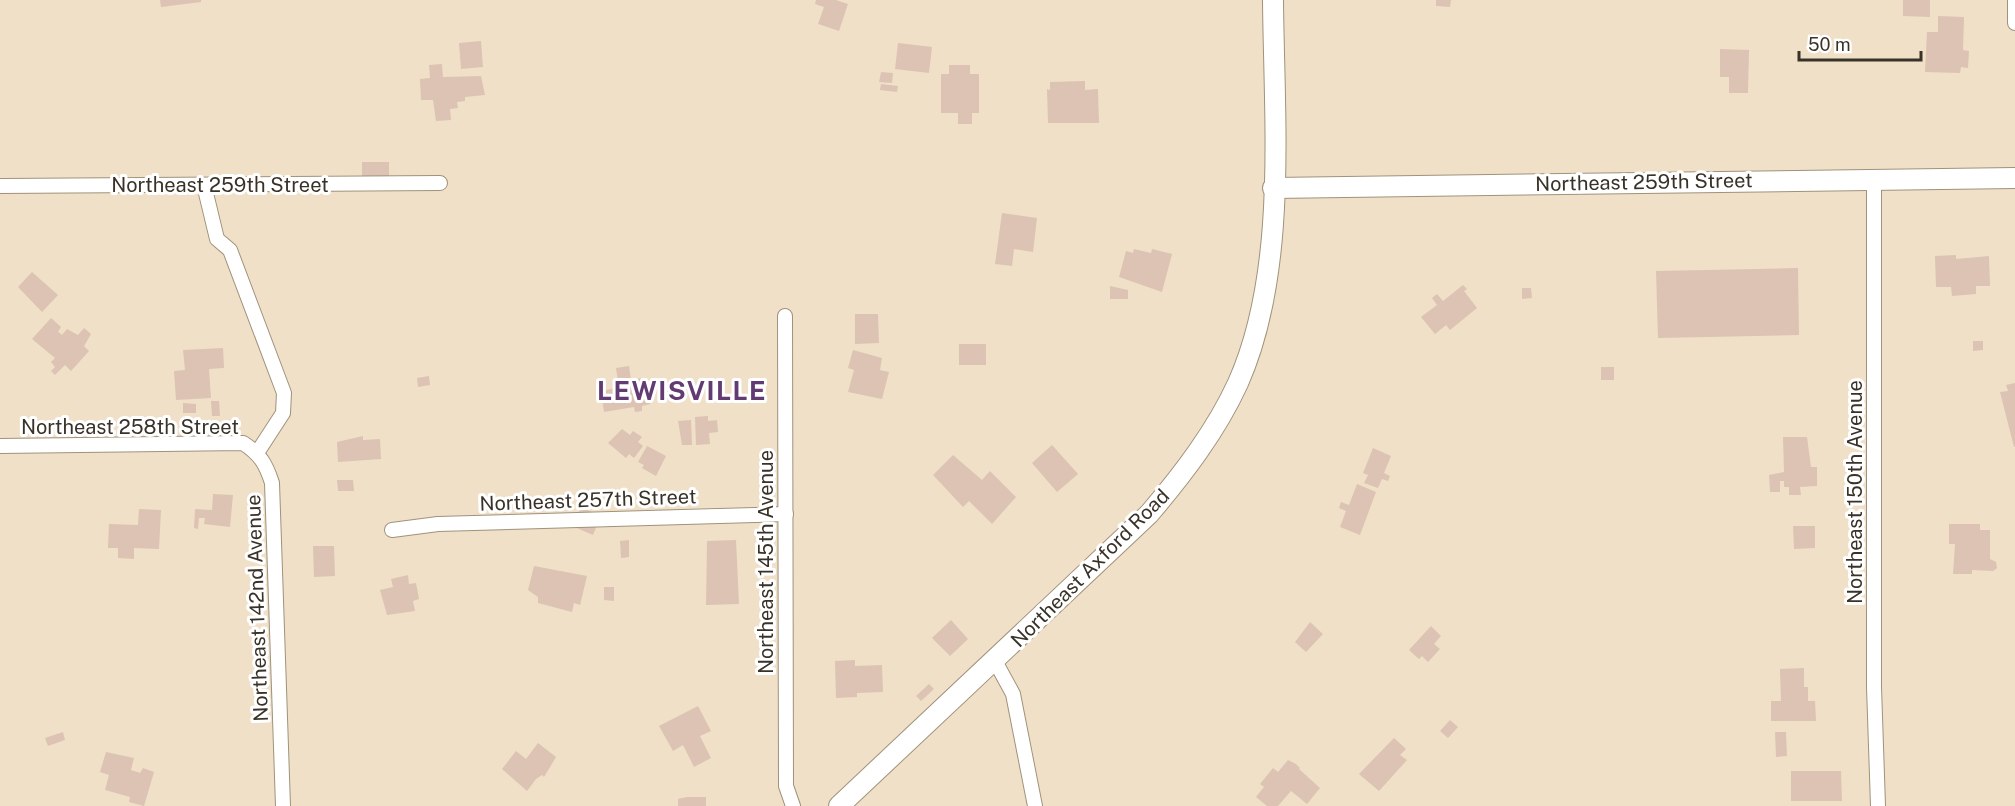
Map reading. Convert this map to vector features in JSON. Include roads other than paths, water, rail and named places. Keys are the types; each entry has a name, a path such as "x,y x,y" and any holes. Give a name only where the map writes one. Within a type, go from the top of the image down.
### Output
{"main road":[{"name":"Northeast Axford Road","path":"839,806 1149,514 1180,478 1206,440 1238,382 1260,314 1269,263 1274,180 1273,0"},
{"name":"Northeast 259th Street","path":"1274,180 2015,178"}],"street":[{"path":"2015,0 2015,24"},
{"name":"Northeast 150th Avenue","path":"1874,179 1874,687 1878,806"},
{"name":"Northeast 259th Street","path":"0,186 440,183"},
{"path":"204,185 217,239 230,250 284,393 283,412 257,453"},
{"name":"Northeast 145th Avenue","path":"785,316 786,786 793,806"},
{"name":"Northeast 258th Street","path":"0,447 243,443 257,453"},
{"name":"Northeast 142nd Avenue","path":"257,453 266,464 272,483 283,806"},
{"name":"Northeast 257th Street","path":"392,530 438,524 786,514"},
{"path":"995,661 1013,694 1035,806"}],"district":[{"name":"LEWISVILLE","path":"682,390"}]}
